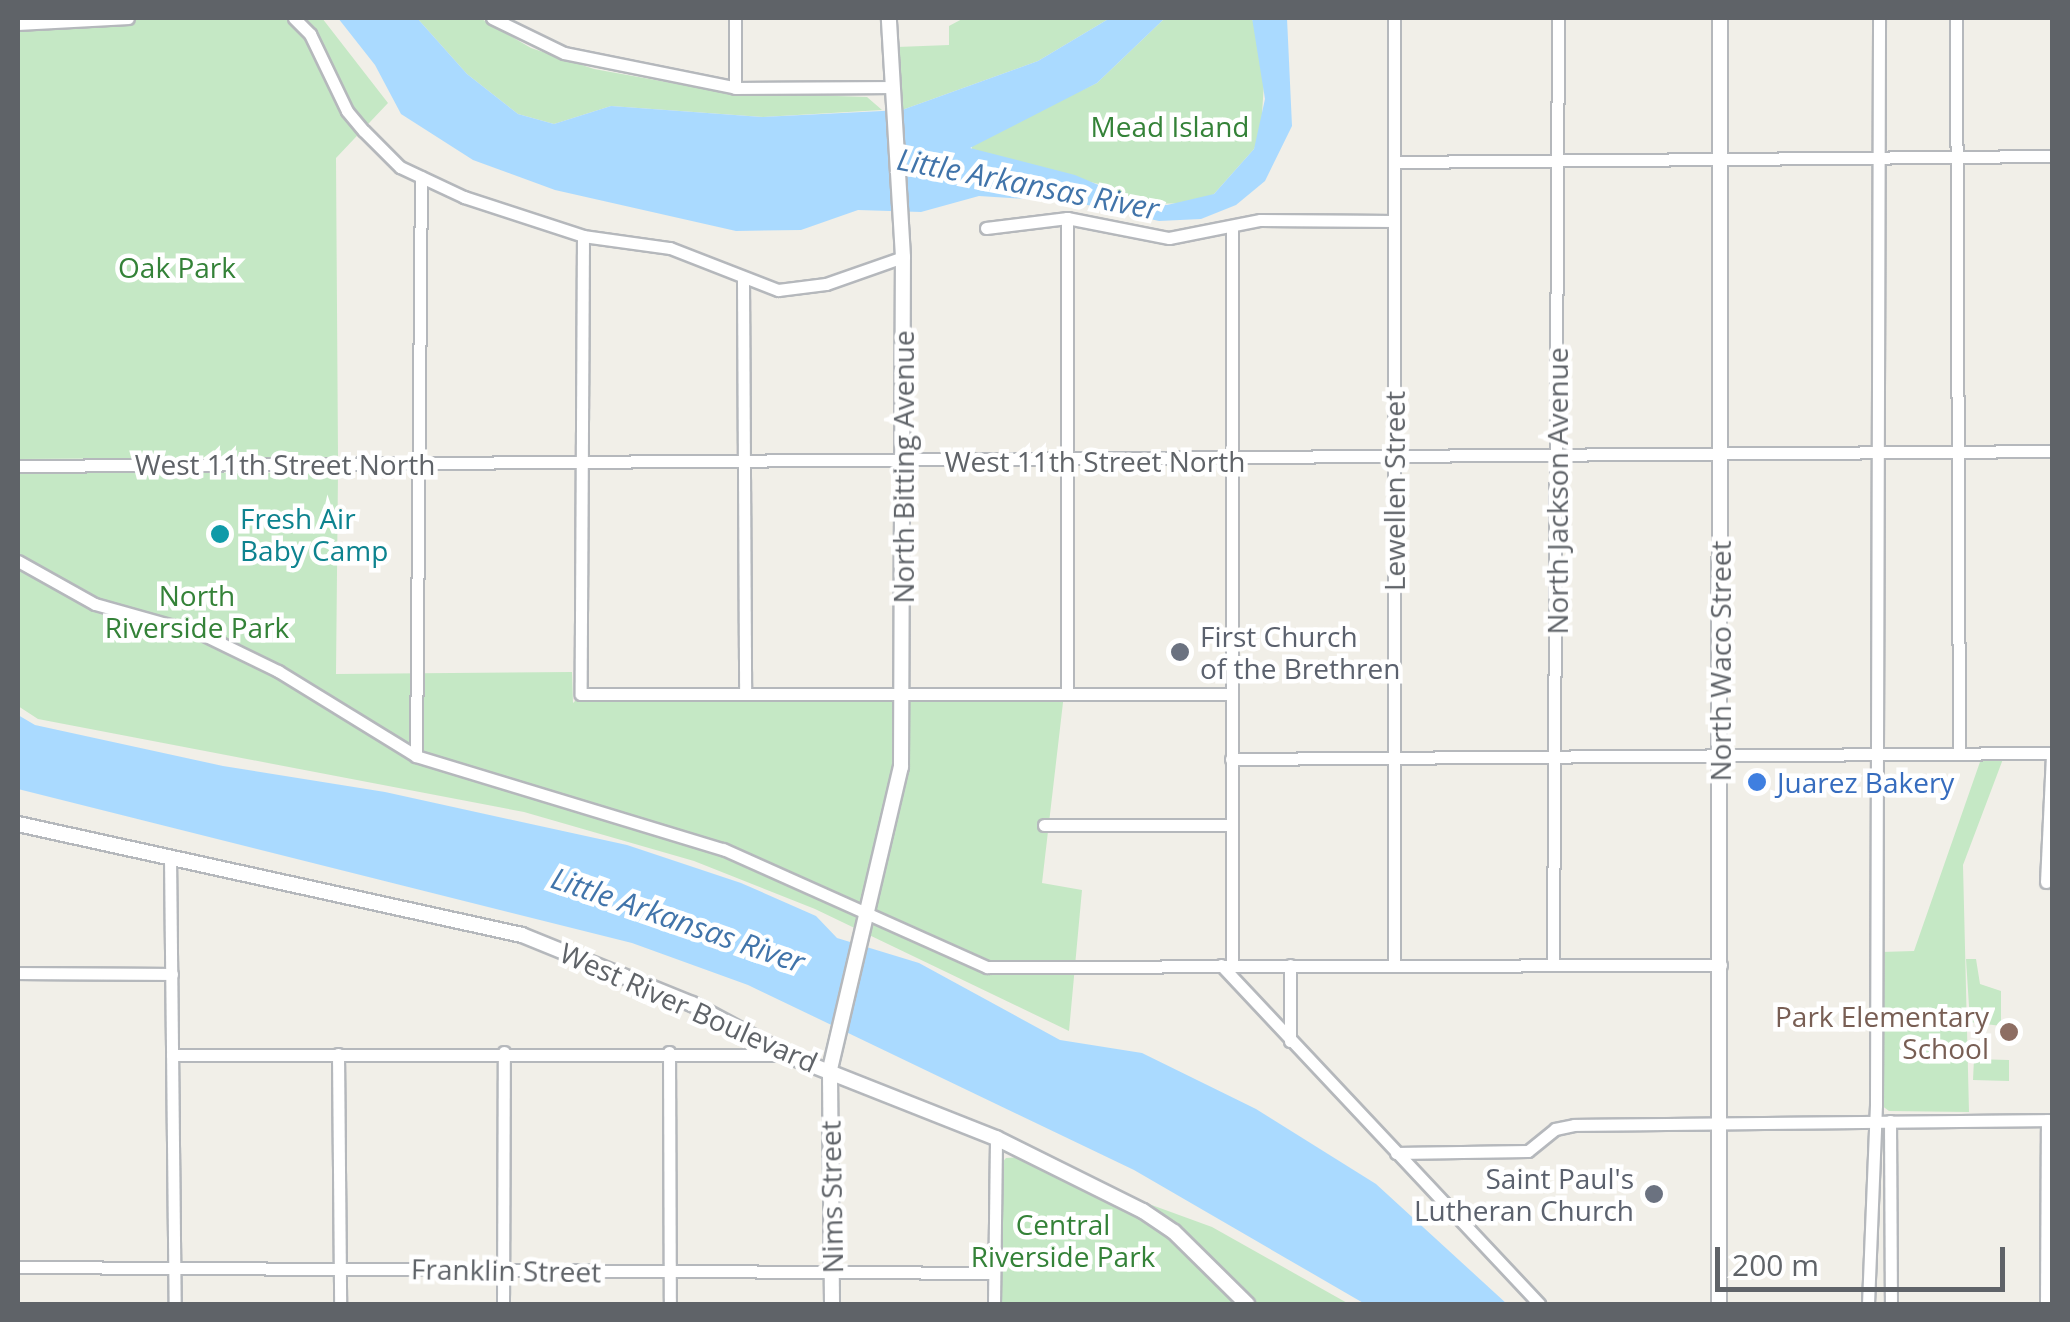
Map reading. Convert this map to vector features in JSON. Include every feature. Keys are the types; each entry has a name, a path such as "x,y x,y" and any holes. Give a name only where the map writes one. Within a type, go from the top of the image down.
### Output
{"street":[{"path":"18,24 128,18"},
{"path":"294,18 318,47 347,111 384,152 421,177 583,236 670,248 743,281 805,289 903,257"},
{"path":"492,18 564,53 734,88 890,87"},
{"path":"734,18 734,88"},
{"name":"North Bitting Avenue","path":"868,914 901,767 903,257 890,87 890,18"},
{"name":"Lewellen Street","path":"1394,18 1394,965"},
{"name":"North Jackson Avenue","path":"1553,965 1558,18"},
{"name":"North Waco Street","path":"1718,1304 1720,18"},
{"path":"1868,1304 1876,1120 1879,18"},
{"path":"1956,18 1959,752"},
{"path":"1394,162 2052,156"},
{"path":"416,756 421,177"},
{"path":"986,228 1067,218 1169,238 1232,230 1260,220 1394,222"},
{"path":"1067,218 1067,694"},
{"path":"1232,230 1231,825 1227,965 1290,1042 1538,1304"},
{"path":"583,236 581,694 1231,694"},
{"path":"743,281 745,694"},
{"name":"West 11th Street North","path":"18,466 1394,460 2052,451"},
{"path":"18,561 95,604 202,634 278,670 416,756 685,835 987,967 1720,965"},
{"path":"1230,758 2052,752 2046,882"},
{"name":"West River Boulevard","path":"18,824 504,928 692,1004 790,1056 830,1068 996,1138 1174,1232 1247,1304"},
{"path":"1044,825 1231,825"},
{"path":"170,856 175,1304"},
{"name":"Nims Street","path":"832,1304 830,1068 868,914"},
{"path":"1290,965 1290,1042"},
{"path":"18,974 172,974"},
{"path":"504,1052 504,1304"},
{"path":"172,1055 669,1052 790,1056"},
{"path":"669,1052 670,1304"},
{"path":"338,1054 340,1304"},
{"path":"1396,1153 1528,1151 1555,1129 1574,1125 2050,1120 2046,1304"},
{"path":"1890,1121 1891,1304"},
{"path":"994,1304 996,1138"},
{"name":"Franklin Street","path":"18,1266 994,1273"}],"green space":[{"name":"Oak Park","path":"18,18 322,18 388,103 336,158 338,457 18,459"},
{"path":"417,18 480,18 531,48 594,69 722,92 867,97 882,110 763,117 611,106 554,124 518,114 467,74"},
{"path":"964,18 1110,18 1038,61 902,110 897,47 949,45 949,26"},
{"name":"Mead Island","path":"1165,18 1252,18 1265,67 1261,130 1254,149 1214,194 1197,203 1143,204 1111,187 972,153 972,142 1097,83"},
{"name":"North Riverside Park","path":"18,472 338,473 336,674 572,672 573,703 580,696 1064,694 1042,883 1082,890 1069,1031 815,909 694,861 524,812 38,719 18,706"},
{"path":"1981,759 2003,759 1963,865 1969,1112 1889,1111 1881,1105 1881,952 1914,951"},
{"path":"1966,959 1976,959 1980,984 2001,991 2001,1026 1970,1022"},
{"path":"1974,1059 2009,1060 2009,1081 1973,1080"},
{"name":"Central Riverside Park","path":"1020,1157 1212,1227 1349,1304 998,1304 998,1167 1006,1158"}],"water":[{"name":"Little Arkansas River","path":"338,18 417,18 467,74 518,114 554,124 611,106 762,117 902,110 1038,61 1110,18 1165,18 1097,83 970,148 1075,175 1143,204 1167,205 1214,194 1254,149 1265,99 1252,18 1287,18 1292,126 1265,181 1236,205 1201,219 1159,221 1074,202 979,196 921,212 858,210 801,230 736,231 555,190 473,160 401,114 375,65"},
{"name":"Little Arkansas River","path":"18,715 35,725 223,766 385,792 627,845 741,883 816,916 837,938 919,963 1060,1040 1142,1053 1256,1109 1376,1184 1507,1304 1365,1304 1134,1170 748,985 632,943 18,789"}],"place":[{"name":"Fresh Air Baby Camp","path":"220,534"},
{"name":"First Church of the Brethren","path":"1180,652"},
{"name":"Juarez Bakery","path":"1757,782"},
{"name":"Park Elementary School","path":"2009,1032"},
{"name":"Saint Paul's Lutheran Church","path":"1654,1194"}]}
